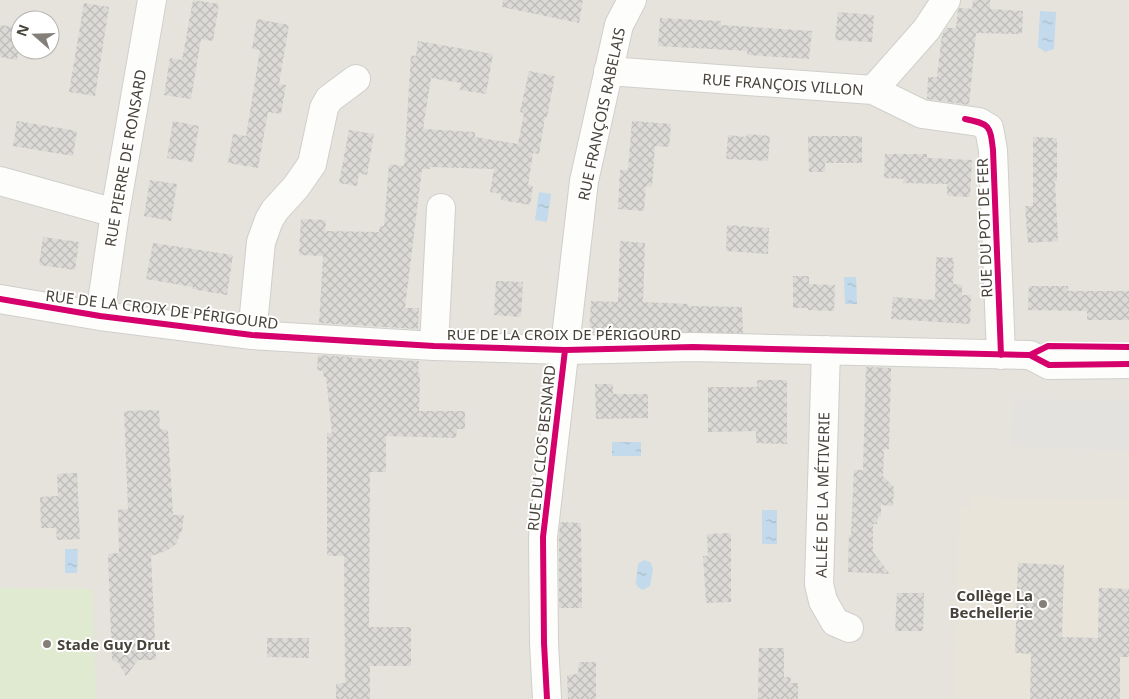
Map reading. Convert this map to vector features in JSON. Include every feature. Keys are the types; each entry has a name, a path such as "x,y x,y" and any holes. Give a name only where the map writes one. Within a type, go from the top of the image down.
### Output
{"street":[{"name":"RUE PIERRE DE RONSARD","path":"100,316 115,213 152,0"},
{"name":"RUE FRANÇOIS RABELAIS","path":"565,350 584,181 619,25 632,0"},
{"name":"RUE FRANÇOIS VILLON","path":"608,71 873,90 926,30 946,0"},
{"path":"252,335 261,242 264,231 275,210 296,187 312,164 324,108 328,99 356,79"},
{"name":"RUE DU POT DE FER","path":"873,90 922,114 979,122 989,128 991,132 1001,355"},
{"path":"0,181 115,213"},
{"path":"434,346 441,208"},
{"name":"RUE DE LA CROIX DE PÉRIGOURD","path":"0,299 100,316 252,335 434,346 565,350 693,347 1030,355 1049,365 1129,364"},
{"name":"RUE DU CLOS BESNARD","path":"547,699 544,643 543,537 565,350"},
{"name":"ALLÉE DE LA MÉTIVERIE","path":"826,350 819,584 823,601 835,622 849,628"}],"shaded area":[{"path":"0,0 1129,0 1129,699 92,699 92,590 0,588"},
{"path":"1014,399 1129,401 1129,451 1011,446"},
{"name":"Collège La Bechellerie","path":"972,497 1129,501 1129,699 955,699 959,508 971,509"}],"green space":[{"name":"Stade Guy Drut","path":"0,588 92,589 96,699 0,699"}],"water":[{"path":"1040,11 1056,12 1054,49 1045,52 1038,48"},
{"path":"539,192 551,194 547,222 535,220"},
{"path":"844,277 856,277 857,304 845,304"},
{"path":"612,442 641,442 641,456 612,456"},
{"path":"762,510 777,510 777,544 762,544"},
{"path":"65,549 78,549 77,573 65,573"},
{"path":"644,560 650,562 653,569 650,586 643,590 636,583 638,564"}],"building":[{"path":"193,0 219,4 213,41 201,39 191,99 164,95 170,58 182,60"},
{"path":"503,0 583,0 579,23 502,7"},
{"path":"973,0 990,0 990,9 1023,11 1022,34 976,33 969,105 927,99 928,77 937,77 942,35 946,28 956,28 959,8 972,9"},
{"path":"84,3 109,7 95,96 69,92"},
{"path":"838,12 874,15 872,42 835,40"},
{"path":"660,18 721,21 721,25 812,31 809,59 747,55 747,51 658,46"},
{"path":"257,19 289,25 279,84 286,85 281,114 268,112 258,168 228,163 233,134 246,136 260,50 252,49"},
{"path":"0,25 10,26 10,59 0,57"},
{"path":"418,41 493,54 486,94 460,90 461,83 431,78 423,129 475,132 475,137 518,144 524,113 520,112 529,71 555,76 547,117 545,117 539,154 533,153 528,185 533,186 530,205 501,200 501,194 490,192 494,169 430,167 430,169 422,169 405,308 419,308 418,329 319,323 323,256 299,255 301,219 326,220 325,231 379,232 380,226 384,226 389,164 404,166 411,55 416,56"},
{"path":"17,121 77,131 73,156 13,146"},
{"path":"173,121 199,126 193,162 167,158"},
{"path":"632,121 671,124 669,147 655,146 652,187 646,186 644,211 618,209 620,170 628,170"},
{"path":"349,130 374,134 367,175 359,173 357,186 339,183"},
{"path":"747,134 770,136 768,161 726,159 728,135 746,137"},
{"path":"808,136 862,136 862,163 825,163 825,172 809,172"},
{"path":"1033,137 1057,138 1057,181 1055,181 1058,241 1028,243 1025,206 1033,206"},
{"path":"885,154 927,154 927,158 972,160 970,197 947,196 947,184 903,183 904,179 884,178"},
{"path":"150,180 177,184 171,221 144,216"},
{"path":"727,225 769,228 768,254 726,251"},
{"path":"43,237 79,242 75,270 39,265"},
{"path":"620,241 645,243 643,302 688,304 688,306 742,307 743,333 589,333 591,301 618,302"},
{"path":"153,243 233,255 227,295 146,279"},
{"path":"936,257 954,258 953,284 962,285 962,295 971,295 970,324 891,319 893,297 935,300"},
{"path":"793,276 809,276 809,284 835,285 834,311 793,308"},
{"path":"496,281 523,282 521,317 494,315"},
{"path":"1029,286 1068,286 1068,291 1129,291 1129,320 1087,320 1087,311 1028,310"},
{"path":"318,355 419,361 419,411 465,411 465,429 457,429 456,438 386,436 386,472 370,472 369,627 411,627 411,666 370,666 370,699 336,699 336,684 345,683 344,556 327,556 327,433 332,433 326,377 324,377 323,371 317,370"},
{"path":"866,367 891,368 889,449 884,449 883,476 894,487 893,506 881,505 881,517 878,516 877,524 873,524 873,552 890,574 848,572 854,470 863,470"},
{"path":"757,380 787,380 787,444 756,443 756,431 708,432 708,387 757,387"},
{"path":"595,384 613,384 613,394 648,394 648,418 596,419"},
{"path":"159,410 160,429 168,430 173,515 184,515 182,530 176,544 166,551 151,556 156,660 138,660 126,676 117,661 112,661 108,554 119,553 118,510 128,509 124,411"},
{"path":"77,473 80,539 57,540 56,528 41,528 40,497 58,496 57,474"},
{"path":"560,522 581,523 582,608 559,608"},
{"path":"731,533 731,602 706,603 703,556 708,556 707,534"},
{"path":"1018,563 1064,565 1062,637 1098,638 1099,588 1129,589 1129,657 1120,657 1120,699 1030,699 1031,654 1015,653"},
{"path":"897,593 924,593 923,631 895,631"},
{"path":"267,638 309,638 309,658 267,657"},
{"path":"759,648 784,648 784,677 791,677 790,683 798,683 798,699 758,699"},
{"path":"579,662 596,662 596,699 568,699 567,675 578,674"}],"cycle path":[{"path":"965,119 984,124 989,131 992,142 1001,355"},
{"path":"0,299 100,316 252,335 434,346 565,350 693,347 1030,355 1049,365 1129,364"},
{"path":"1030,355 1048,346 1129,347"},
{"path":"547,699 544,643 543,537 565,350"}],"place":[{"name":"Collège La Bechellerie","path":"1043,604"},
{"name":"Stade Guy Drut","path":"47,644"}]}
